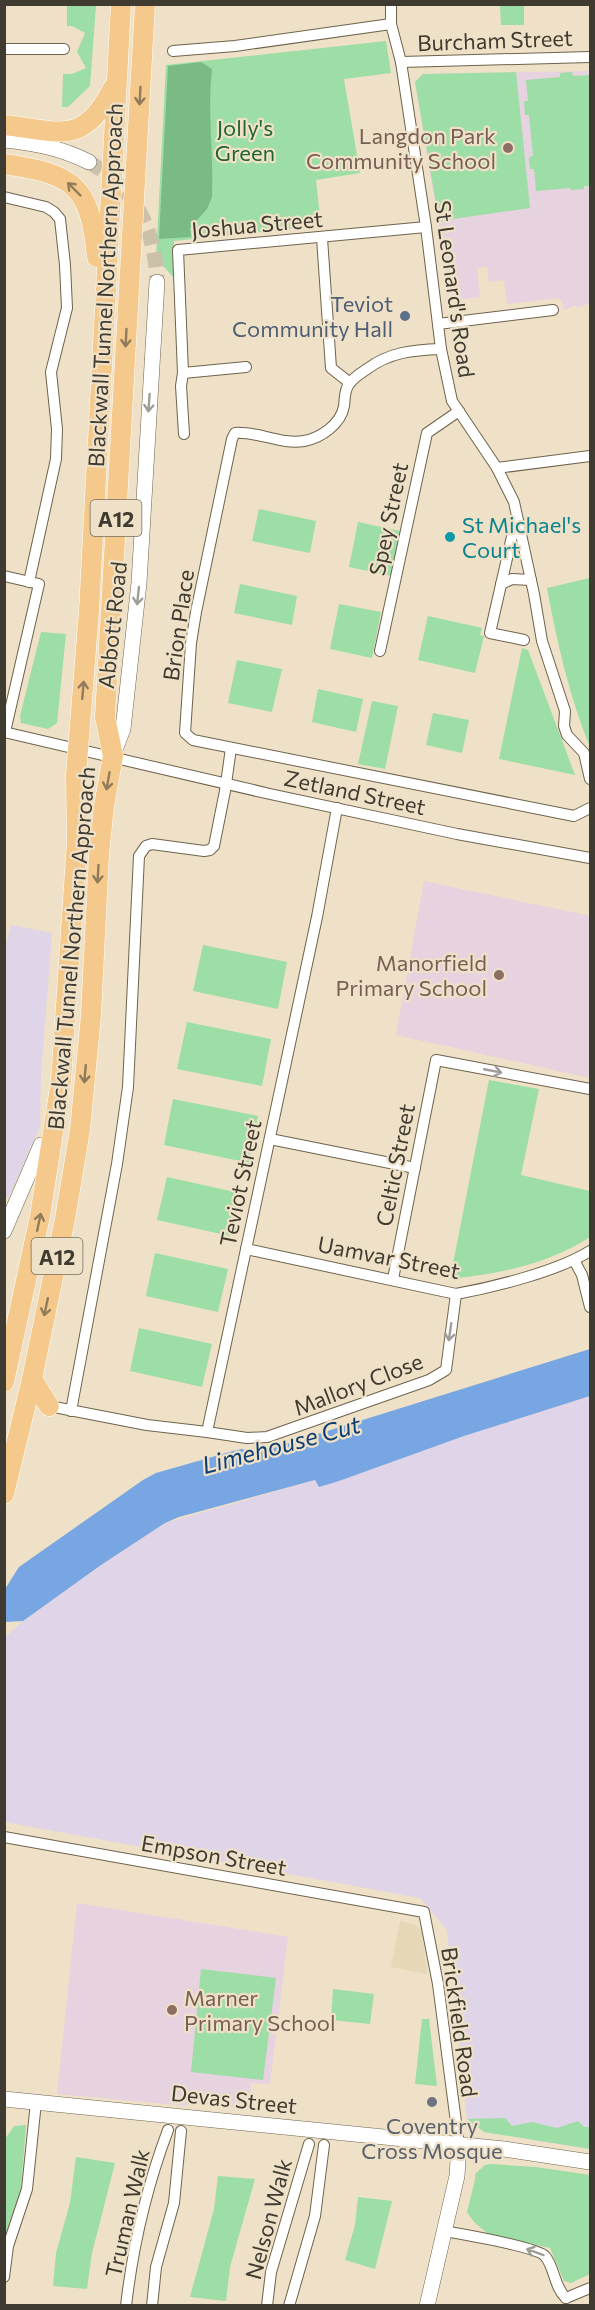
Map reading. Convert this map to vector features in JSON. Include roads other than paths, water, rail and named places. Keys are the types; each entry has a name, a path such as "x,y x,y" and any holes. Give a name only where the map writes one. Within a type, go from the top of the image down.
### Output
{"highway":[{"name":"Blackwall Tunnel Northern Approach","path":"4,1382 40,1216 59,1106 77,841 76,775 89,611 121,4"},
{"name":"Blackwall Tunnel Northern Approach","path":"4,1494 32,1379 65,1219 80,1130 92,1016 99,854 104,806 113,756 105,717 145,4"},
{"name":"A12","path":"4,125 68,131 79,129 87,125 99,112 117,76"},
{"name":"A12","path":"4,164 38,169 61,177 77,189 86,204 95,240 103,326"},
{"path":"41,1145 59,1106"},
{"path":"32,1379 49,1406"}],"main road":[{"path":"4,140 46,145 68,151 89,162"},
{"name":"Abbott Road","path":"113,756 123,729 139,583 157,282"},
{"path":"4,1231 41,1145"},
{"name":"Devas Street","path":"4,2099 459,2145 591,2162"},
{"path":"427,2306 457,2176 459,2145"}],"street":[{"path":"173,51 235,46 391,24 391,4"},
{"name":"St Leonard's Road","path":"391,24 400,62 426,227 441,349 452,401 497,468 514,502 544,648 565,711 564,726 567,735 584,753 591,779"},
{"path":"4,49 64,49"},
{"name":"Burcham Street","path":"400,62 591,57"},
{"path":"4,197 46,207 60,219 67,308 51,372 57,429 56,459 5,732"},
{"name":"Joshua Street","path":"184,434 178,250 426,227"},
{"path":"322,238 331,368 350,383 379,359 406,351 441,349"},
{"path":"438,324 553,310"},
{"path":"183,373 246,367"},
{"name":"Brion Place","path":"231,748 193,740 185,734 184,729 196,612 232,439 235,434 244,432 304,441 317,436 331,428 340,418 350,383"},
{"name":"Spey Street","path":"380,651 427,433 459,411"},
{"path":"497,468 591,456"},
{"path":"517,516 490,633 524,640"},
{"path":"4,576 34,583"},
{"path":"501,584 512,579 531,580"},
{"name":"Zetland Street","path":"5,732 226,784 457,834 591,858"},
{"name":"Zetland Street","path":"231,748 574,816 591,808"},
{"path":"71,1411 117,1164 128,1087 140,856 146,846 152,844 204,851 214,846 231,748"},
{"name":"Teviot Street","path":"207,1432 317,917 337,808"},
{"name":"Celtic Street","path":"393,1279 436,1060 591,1089"},
{"path":"270,1139 415,1168"},
{"name":"Uamvar Street","path":"246,1249 456,1294 486,1288 574,1260 591,1251"},
{"path":"574,1260 582,1275 591,1307"},
{"name":"Mallory Close","path":"207,1432 247,1438 267,1437 429,1380 446,1370 456,1294"},
{"path":"49,1406 147,1425 207,1432"},
{"name":"Empson Street","path":"4,1837 416,1911"},
{"name":"Brickfield Road","path":"416,1911 424,1912 438,1984 459,2145"},
{"path":"4,2277 8,2246 27,2189 36,2102"},
{"name":"Truman Walk","path":"126,2306 133,2253 147,2197 168,2130"},
{"name":"Truman Walk","path":"152,2306 156,2267 174,2203 181,2131"},
{"name":"Nelson Walk","path":"267,2306 271,2272 309,2144"},
{"name":"Nelson Walk","path":"289,2306 315,2216 324,2145"},
{"path":"444,2231 540,2252 550,2265 564,2302 591,2288"}],"water":[{"path":"590,1349 590,1396 464,1436 319,1487 315,1480 179,1517 165,1523 101,1565 23,1621 5,1622 5,1589 19,1567 156,1473 242,1449 257,1453"}],"tunnel":[{"path":"89,162 119,185 140,212 152,244 157,282"}],"place":[{"name":"Langdon Park Community School","path":"508,148"},
{"name":"Teviot Community Hall","path":"405,316"},
{"name":"St Michael's Court","path":"450,537"},
{"name":"Manorfield Primary School","path":"499,975"},
{"name":"Marner Primary School","path":"172,2010"},
{"name":"Coventry Cross Mosque","path":"432,2102"}],"park label":[{"name":"Jolly's Green","path":"245,140"}],"water label":[{"name":"Limehouse Cut","path":"281,1444"}]}
